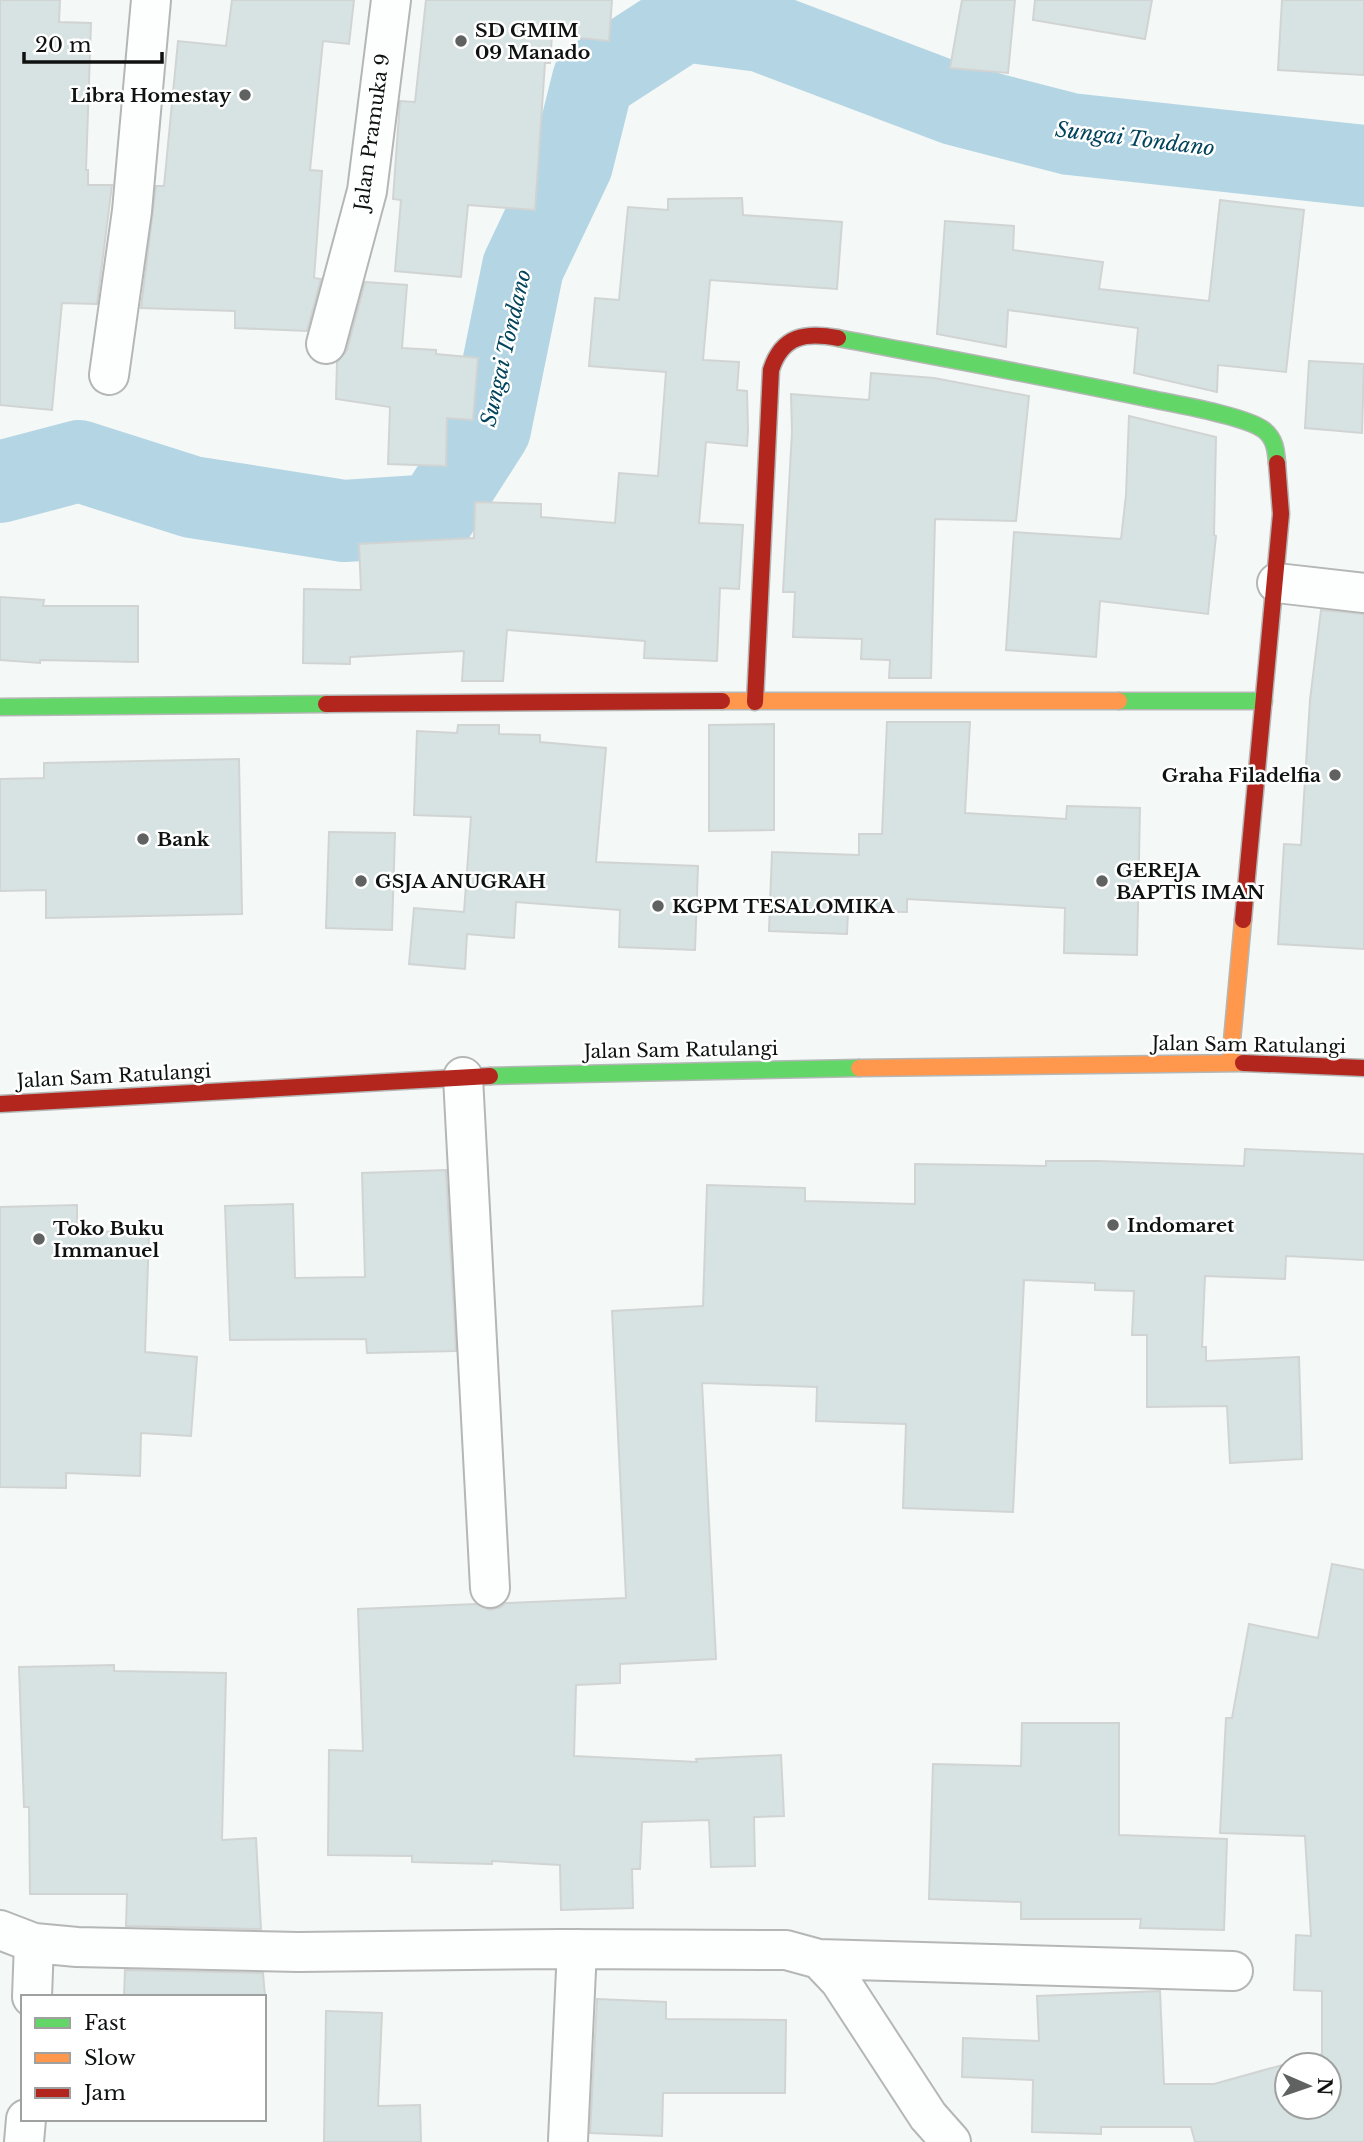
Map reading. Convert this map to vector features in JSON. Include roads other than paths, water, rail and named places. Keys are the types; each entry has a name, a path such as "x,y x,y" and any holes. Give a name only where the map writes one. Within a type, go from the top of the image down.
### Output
{"street":[{"path":"109,375 132,211 151,0"},
{"name":"Jalan Pramuka 9","path":"326,344 368,191 391,0"},
{"path":"755,702 770,431 769,387 775,361 785,343 802,336 826,336 1177,404 1247,422 1264,430 1275,443 1281,514 1230,1063"},
{"path":"1276,583 1364,593"},
{"path":"0,706 829,700 1264,701"},
{"name":"Jalan Sam Ratulangi","path":"0,1104 463,1077 743,1069 1230,1063 1364,1068"},
{"path":"463,1077 490,1588"},
{"path":"32,1995 17,1936 77,1947 298,1952 577,1949 786,1951 819,1959 1233,1971"},
{"path":"568,2140 577,1949"},
{"path":"819,1959 840,1981 928,2116 951,2142"},
{"path":"24,2142 26,2121"}],"waterway":[{"name":"Sungai Tondano","path":"0,482 79,461 192,497 344,521 435,515 490,429 523,267 572,164 593,80 684,21 761,31 954,104 1070,134 1364,166"}],"place":[{"name":"SD GMIM 09 Manado","path":"461,41"},
{"name":"Libra Homestay","path":"245,95"},
{"name":"Graha Filadelfia","path":"1335,775"},
{"name":"Bank","path":"143,839"},
{"name":"GSJA ANUGRAH","path":"361,881"},
{"name":"GEREJA BAPTIS IMAN","path":"1102,881"},
{"name":"KGPM TESALOMIKA","path":"658,906"},
{"name":"Indomaret","path":"1113,1225"},
{"name":"Toko Buku Immanuel","path":"39,1239"}]}
